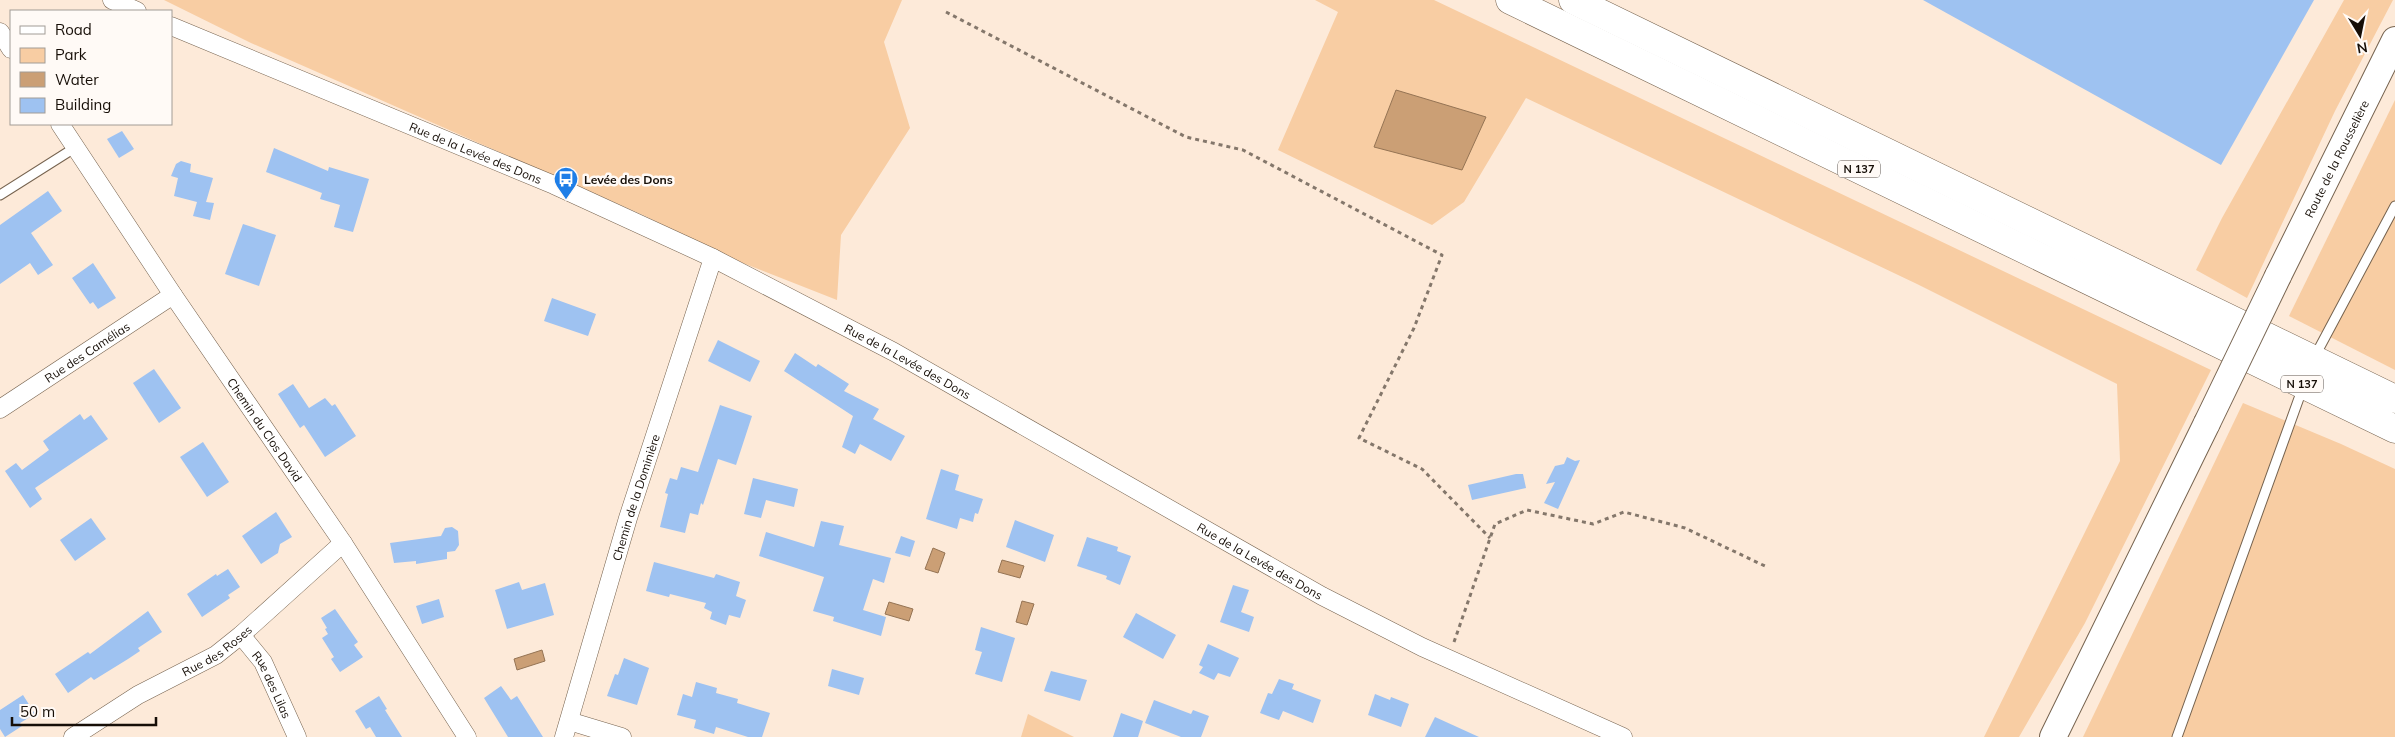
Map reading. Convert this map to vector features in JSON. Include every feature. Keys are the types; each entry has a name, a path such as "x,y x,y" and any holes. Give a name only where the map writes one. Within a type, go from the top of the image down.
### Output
{"highway":[{"name":"N 137","path":"1510,0 2395,429"},
{"name":"N 137","path":"1572,0 2395,398"}],"street":[{"path":"112,0 135,10"},
{"name":"Rue de la Levée des Dons","path":"172,26 545,182 712,258 894,352 1322,596 1448,659 1623,737"},
{"path":"0,32 10,47"},
{"name":"Route de la Rousselière","path":"2053,737 2395,40"},
{"name":"Chemin du Clos David","path":"61,125 173,295 343,543 467,737"},
{"name":"Chemin de la Dominière","path":"566,729 628,518 712,258"},
{"name":"Rue des Camélias","path":"0,409 173,295"},
{"name":"Rue des Roses","path":"72,737 138,694 216,655 242,635 343,543"},
{"name":"Rue des Lilas","path":"242,635 263,662 297,737"},
{"path":"566,729 622,737"}],"lane":[{"path":"0,195 76,147"},
{"path":"2313,359 2395,206"},
{"path":"2177,737 2303,385"}],"path":[{"path":"946,12 1186,138 1244,150 1442,255 1414,328 1358,438 1422,469 1490,538"},
{"path":"1448,659 1495,524 1527,510 1592,524 1624,512 1685,528 1767,567"}],"green space":[{"path":"164,0 902,0 884,42 910,128 841,235 837,300 730,258 643,215 251,43"},
{"path":"1315,0 1434,0 2211,370 2085,623 2019,737 1984,737 2120,461 2117,384 1917,284 1526,98 1464,202 1432,225 1278,150 1338,12"},
{"path":"2344,0 2393,0 2335,111 2247,298 2196,270 2222,218"},
{"path":"2395,100 2395,370 2289,316"},
{"path":"2243,403 2395,469 2395,737 2083,737"},
{"path":"1028,714 1074,737 1021,737"}],"water":[{"path":"1396,90 1486,117 1462,170 1374,147"},
{"path":"933,548 945,553 938,573 925,569"},
{"path":"1002,560 1024,566 1020,578 998,572"},
{"path":"1022,601 1034,604 1027,625 1016,622"},
{"path":"889,602 913,609 909,621 885,614"},
{"path":"542,650 545,661 517,670 514,659"}],"building":[{"path":"1923,0 2314,0 2221,165"},
{"path":"122,131 134,149 119,158 107,139"},
{"path":"274,148 328,171 329,167 369,179 353,232 334,227 340,205 320,199 322,193 266,172"},
{"path":"181,161 191,164 190,172 213,178 206,202 214,203 210,220 193,216 197,202 174,196 178,178 171,176 176,164"},
{"path":"48,191 62,211 31,233 53,265 38,275 30,263 0,284 0,225"},
{"path":"243,224 276,235 259,286 225,274"},
{"path":"93,263 116,298 98,309 93,302 90,304 72,278"},
{"path":"552,298 596,314 588,336 544,321"},
{"path":"718,340 760,361 750,382 708,361"},
{"path":"795,353 816,367 818,364 849,384 844,391 879,409 873,419 905,436 891,461 860,444 855,454 842,447 853,416 784,371"},
{"path":"154,369 181,408 159,423 133,383"},
{"path":"293,384 309,408 325,398 332,406 335,404 356,436 325,457 304,425 300,428 278,394"},
{"path":"720,405 752,416 736,465 718,459 703,505 701,503 698,515 690,513 685,533 660,527 668,494 665,493 670,478 677,480 681,467 698,472"},
{"path":"80,414 84,420 91,415 108,439 35,488 42,499 30,508 5,471 16,463 22,470 49,450 43,441"},
{"path":"203,442 229,482 207,497 180,457"},
{"path":"1567,457 1575,461 1580,460 1558,509 1544,503 1555,482 1546,484 1555,466 1564,464"},
{"path":"941,469 959,475 955,490 983,499 978,514 975,513 973,522 960,518 957,529 926,519"},
{"path":"1523,474 1526,488 1472,500 1468,485"},
{"path":"753,478 798,489 794,507 766,500 761,518 744,514"},
{"path":"276,512 292,537 280,544 278,553 261,564 242,536"},
{"path":"91,518 106,539 75,561 60,540"},
{"path":"1015,520 1054,535 1045,562 1006,547"},
{"path":"821,521 844,526 839,545 891,558 884,583 873,579 863,610 886,617 881,636 833,621 834,617 813,611 824,577 759,556 766,532 814,547"},
{"path":"452,527 458,531 459,545 455,551 447,552 447,559 416,564 416,561 394,563 390,543 441,536 445,528"},
{"path":"901,536 915,541 910,557 895,553"},
{"path":"1087,537 1118,547 1117,551 1131,556 1120,585 1106,579 1107,576 1077,566"},
{"path":"654,562 714,578 716,574 740,582 736,596 746,600 740,618 729,615 726,625 710,619 712,612 704,608 706,603 670,594 669,597 646,591"},
{"path":"228,569 240,587 228,595 230,598 202,617 187,594 216,574 217,576"},
{"path":"519,582 522,590 545,583 554,615 507,629 495,590"},
{"path":"1233,585 1249,590 1241,612 1254,617 1249,632 1220,622"},
{"path":"439,599 444,617 422,624 416,606"},
{"path":"335,609 358,642 354,645 363,657 340,672 331,659 334,657 322,638 328,634 321,618"},
{"path":"148,611 162,632 138,648 140,651 128,659 94,680 91,677 68,693 55,674 88,652 90,654"},
{"path":"1136,613 1176,635 1163,659 1123,637"},
{"path":"981,627 1015,638 1002,682 975,674 982,652 975,650"},
{"path":"1208,644 1239,658 1230,677 1218,673 1214,680 1199,673 1203,667 1199,665"},
{"path":"624,658 649,668 637,705 607,696 615,674 618,675"},
{"path":"832,669 864,678 859,695 828,686"},
{"path":"1051,671 1087,680 1080,701 1044,691"},
{"path":"1279,679 1294,684 1292,689 1321,700 1313,723 1283,711 1279,720 1260,713 1268,693 1272,694"},
{"path":"696,682 717,688 716,693 738,699 737,703 770,713 762,737 748,737 716,727 714,734 694,728 696,720 677,715 683,694 692,697"},
{"path":"501,686 511,700 517,696 543,737 508,737 484,698"},
{"path":"1375,694 1390,700 1391,697 1409,704 1401,727 1368,715"},
{"path":"23,695 35,714 20,723 22,726 5,737 0,729 0,710"},
{"path":"379,696 387,709 385,710 402,737 376,737 370,727 366,729 355,711"},
{"path":"1154,700 1191,714 1193,710 1209,716 1201,737 1181,737 1145,723"},
{"path":"1121,713 1143,721 1138,737 1113,737"},
{"path":"1435,717 1479,737 1425,737"}],"place":[{"name":"Levée des Dons","path":"566,200"}]}
